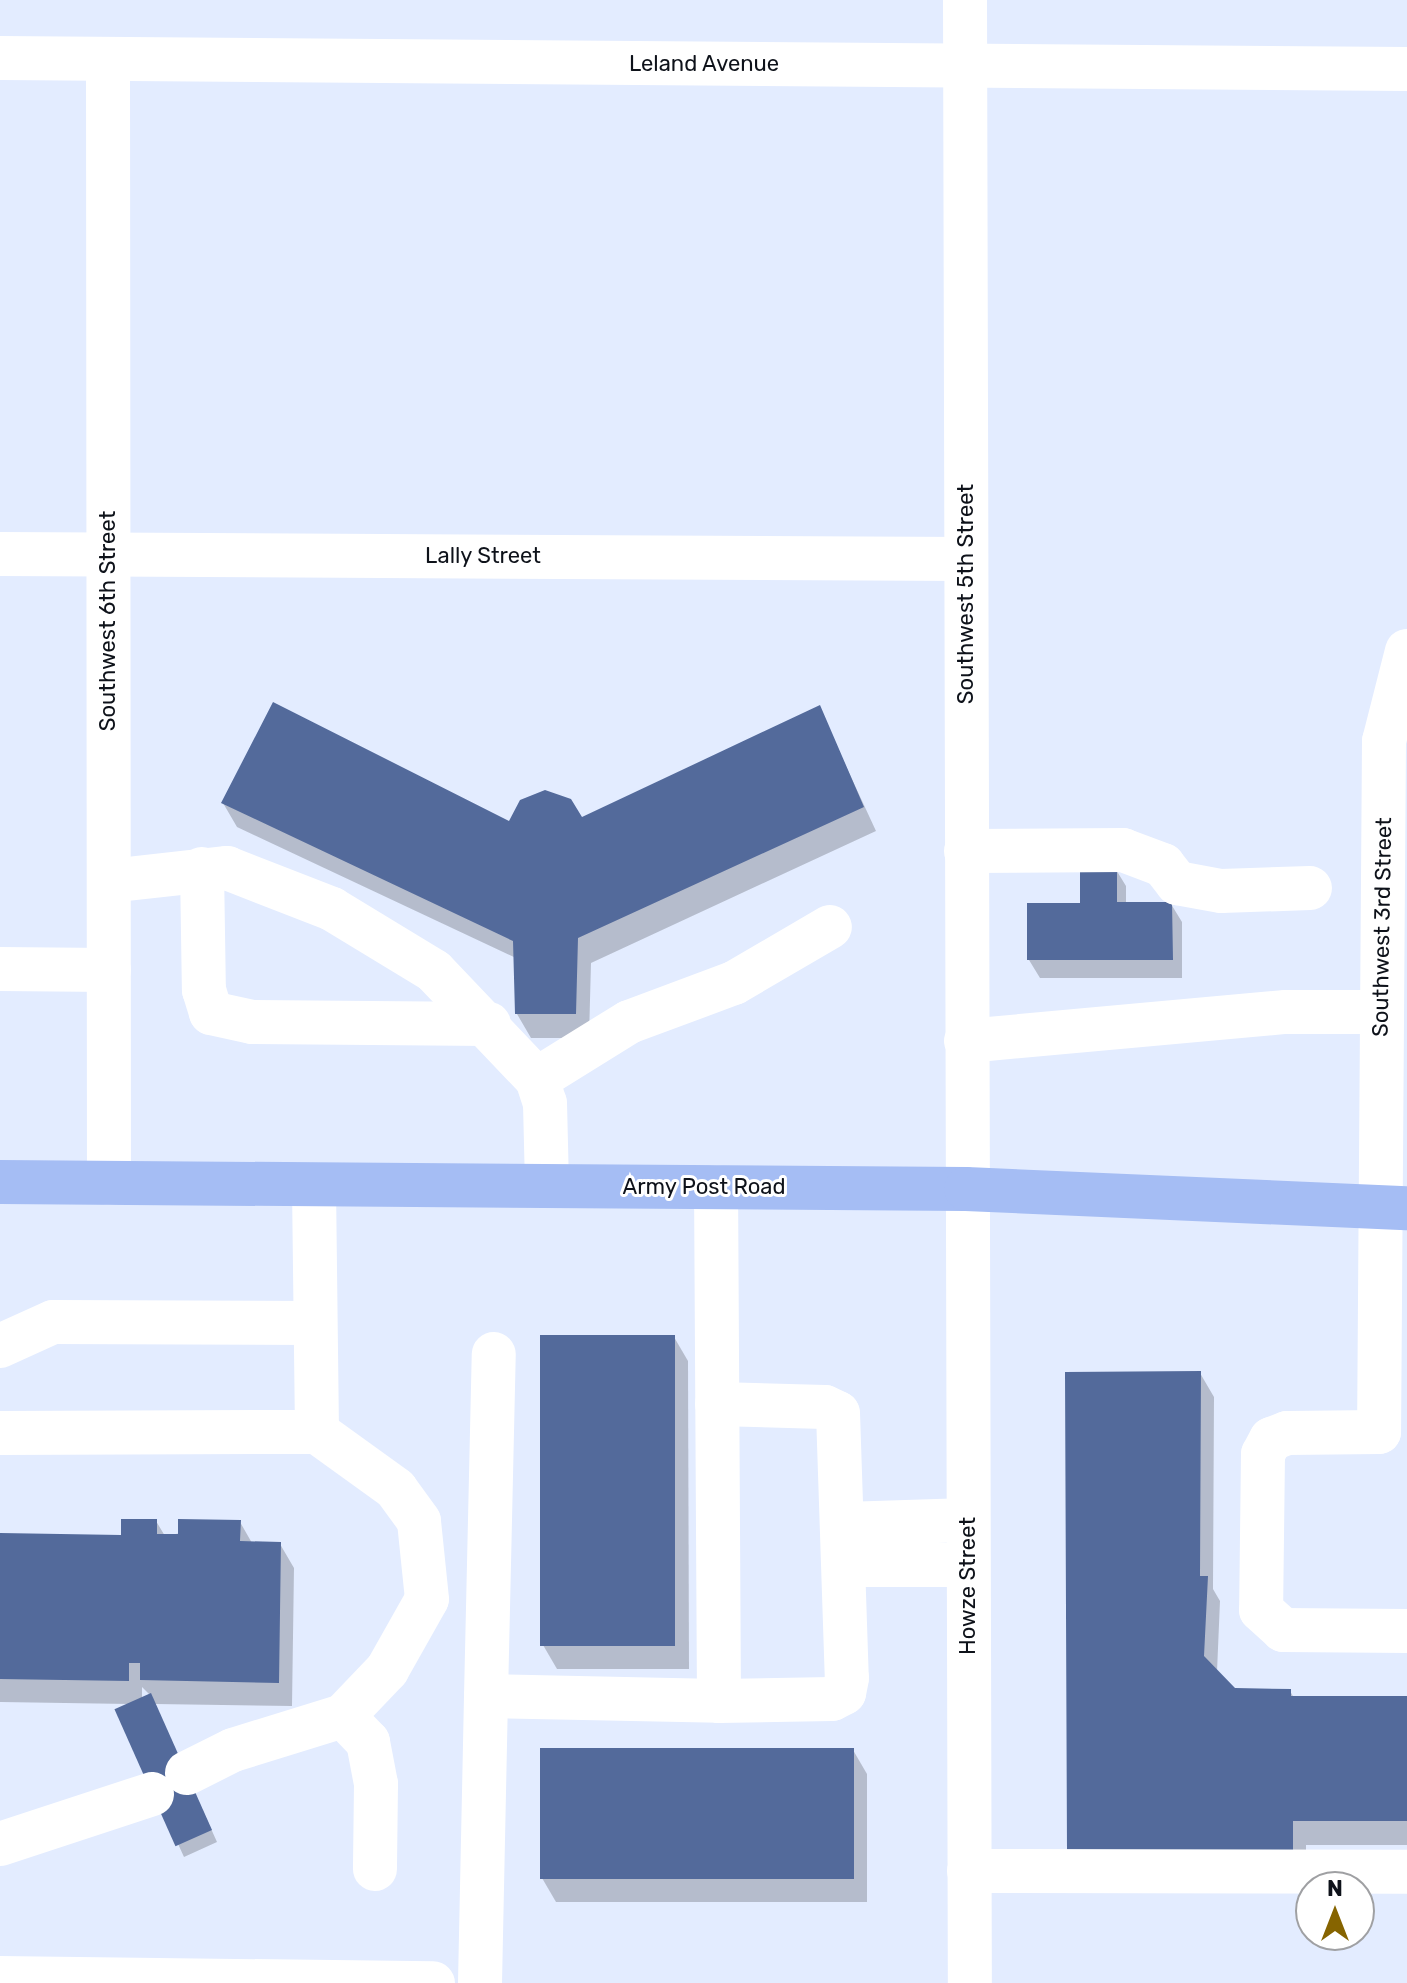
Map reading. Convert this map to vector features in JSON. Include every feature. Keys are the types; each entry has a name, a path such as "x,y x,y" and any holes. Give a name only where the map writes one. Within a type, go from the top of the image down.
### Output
{"main road":[{"name":"Army Post Road","path":"0,1182 966,1189 1392,1207"}],"street":[{"name":"Southwest 5th Street","path":"965,0 966,1189"},
{"name":"Leland Avenue","path":"0,58 1407,69"},
{"name":"Southwest 6th Street","path":"108,59 109,1183"},
{"name":"Lally Street","path":"0,554 966,559"},
{"name":"Southwest 3rd Street","path":"1393,1432 1384,741 1406,657"},
{"path":"966,851 1123,850 1163,865 1177,883 1221,891 1310,888"},
{"path":"109,881 227,868 260,878 332,909 434,971 489,1024 537,1079 545,1103 547,1186"},
{"path":"202,869 204,990 211,1013 252,1022 489,1024"},
{"path":"537,1079 629,1022 734,983 830,927"},
{"path":"0,969 109,970"},
{"path":"966,1041 1286,1012 1389,1033"},
{"path":"314,1185 317,1432"},
{"path":"716,1187 719,1701"},
{"name":"Howze Street","path":"966,1189 970,1983"},
{"path":"0,1346 53,1322 314,1323"},
{"path":"480,1983 494,1354"},
{"path":"486,1696 719,1701 832,1699 844,1693 844,1545 838,1413 825,1407 717,1404"},
{"path":"0,1433 317,1432 396,1489 419,1521 427,1599 408,1642 343,1716 233,1750 169,1784 0,1844"},
{"path":"1393,1432 1287,1433 1271,1439 1263,1454 1261,1610 1283,1630 1407,1631"},
{"path":"844,1545 968,1520"},
{"path":"844,1545 968,1565"},
{"path":"343,1716 368,1742 376,1784 375,1869"},
{"path":"969,1871 1407,1872"},
{"path":"0,1978 433,1983"}],"building":[{"path":"273,702 509,821 520,800 545,790 571,799 582,817 820,705 864,807 578,938 576,1014 515,1014 513,941 221,803"},
{"path":"1080,866 1117,866 1117,902 1172,902 1173,960 1027,960 1027,903 1080,903"},
{"path":"540,1335 675,1335 675,1646 540,1646"},
{"path":"1201,1371 1200,1576 1208,1576 1204,1656 1235,1688 1291,1689 1291,1696 1407,1696 1407,1821 1293,1821 1293,1850 1067,1852 1065,1372"},
{"path":"121,1519 157,1519 157,1534 178,1534 178,1519 241,1520 240,1541 281,1542 279,1683 140,1680 140,1663 129,1663 129,1681 0,1679 0,1533 121,1535"},
{"path":"151,1693 212,1830 175,1846 114,1709"},
{"path":"540,1748 854,1748 854,1879 540,1879"}]}
